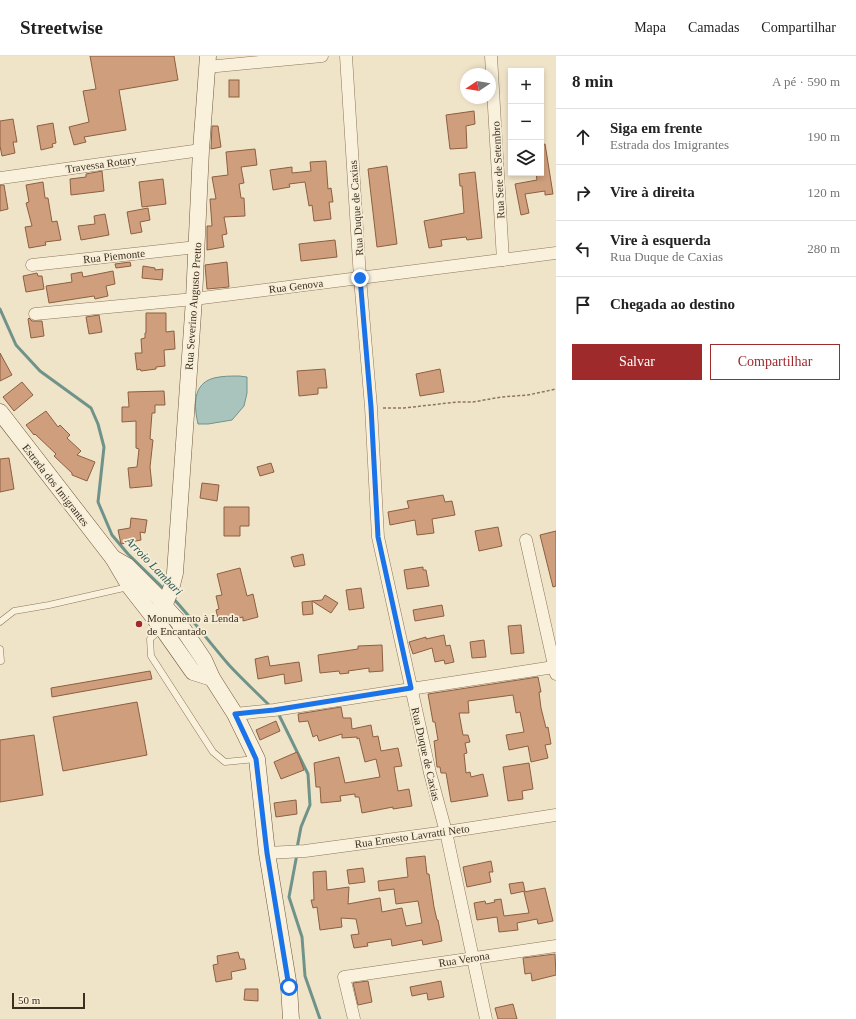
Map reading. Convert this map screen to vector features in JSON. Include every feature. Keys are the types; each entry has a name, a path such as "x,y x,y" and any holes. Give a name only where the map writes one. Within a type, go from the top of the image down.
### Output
{"street":[{"path":"207,61 322,56"},
{"name":"Rua Duque de Caxias","path":"346,56 360,278 371,407 378,537 430,772 446,832 486,1019"},
{"name":"Rua Sete de Setembro","path":"491,56 503,260"},
{"name":"Rua Severino Augusto Pretto","path":"164,597 176,555 194,299 207,61"},
{"name":"Travessa Rotary","path":"1,178 201,150"},
{"name":"Rua Piemonte","path":"32,266 197,247"},
{"name":"Rua Genova","path":"35,314 194,299 556,253"},
{"name":"Estrada dos Imigrantes","path":"0,412 113,558 130,587 164,597"},
{"path":"235,714 274,710 411,688 555,671 526,540"},
{"name":"Estrada dos Imigrantes","path":"113,558 127,566 164,597 204,660 212,678 235,714 256,759 267,853 289,987 291,1019"},
{"name":"Estrada dos Imigrantes","path":"164,597 162,628 193,672 212,678"},
{"name":"Rua Ernesto Lavratti Neto","path":"267,853 304,851 446,832 556,815"},
{"name":"Rua Verona","path":"354,1019 344,977 373,974 556,946"}],"lane":[{"path":"0,615 14,611 49,606 130,587"},
{"path":"0,622 14,611"},
{"path":"162,628 150,640 151,656 213,752 225,762 256,759"},
{"path":"0,649 1,661"}],"path":[{"path":"371,407 404,408 457,402 473,402 501,397 528,395 556,389"}],"water":[{"path":"223,376 247,377 247,393 244,406 232,420 198,424 196,396 202,385 214,378"}],"building":[{"path":"90,56 174,56 178,80 119,90 126,130 84,137 86,142 74,145 69,127 89,122 83,91 96,89"},
{"path":"229,80 239,80 239,97 229,97"},
{"path":"474,111 475,124 466,126 467,148 450,149 446,115"},
{"path":"13,119 17,142 13,142 15,153 2,156 0,146 0,121"},
{"path":"53,123 56,143 52,144 53,147 41,150 37,126"},
{"path":"212,126 218,126 221,147 211,149"},
{"path":"544,144 553,194 545,195 545,191 525,194 529,213 521,215 515,184 537,180 536,176 544,176"},
{"path":"255,149 257,165 241,167 244,183 239,184 241,198 244,198 245,216 224,217 227,234 222,235 224,247 207,250 207,226 212,226 210,199 216,199 212,177 228,175 226,152"},
{"path":"326,161 328,189 331,188 333,202 329,202 331,219 314,221 312,205 309,206 305,182 289,184 290,187 273,190 270,170 292,167 292,173 311,171 310,162"},
{"path":"387,166 397,244 377,247 368,169"},
{"path":"102,171 104,191 71,195 70,179 86,177 86,174"},
{"path":"475,172 482,238 467,240 466,237 441,240 442,246 429,248 424,221 464,213 462,186 460,186 459,174"},
{"path":"163,179 166,204 142,207 139,182"},
{"path":"43,182 45,198 48,198 52,222 57,221 61,240 45,242 46,245 29,248 25,227 32,226 26,203 29,202 26,185"},
{"path":"0,185 4,185 8,209 0,211"},
{"path":"148,208 150,220 140,222 142,232 131,234 127,212"},
{"path":"105,214 109,235 81,240 78,226 95,224 94,216"},
{"path":"335,240 337,257 301,261 299,244"},
{"path":"130,262 131,266 116,268 115,264"},
{"path":"227,262 229,287 207,289 205,265"},
{"path":"143,266 155,268 155,270 163,269 162,280 142,278"},
{"path":"113,271 115,284 106,286 108,296 95,299 94,296 49,303 46,286 72,282 71,274 82,272 83,277"},
{"path":"37,273 38,276 42,276 44,289 26,292 23,276"},
{"path":"146,313 166,313 166,332 174,331 175,349 164,350 165,366 141,371 140,369 137,370 135,353 142,353 141,339 145,338 146,333"},
{"path":"99,315 102,332 89,334 86,317"},
{"path":"29,318 32,321 42,321 44,336 31,338"},
{"path":"0,353 12,375 0,381"},
{"path":"325,369 327,388 318,388 318,394 299,396 297,371"},
{"path":"440,369 444,392 420,396 416,374"},
{"path":"22,382 33,395 14,411 3,397"},
{"path":"164,391 165,405 155,405 155,413 152,413 150,439 153,440 150,467 152,486 130,488 128,468 137,467 139,449 136,448 136,421 122,422 122,407 129,407 128,392"},
{"path":"46,411 58,427 60,425 70,435 67,438 81,451 77,455 95,462 87,481 72,475 72,473 54,456 56,454 35,434 34,435 26,425"},
{"path":"9,458 14,489 0,492 0,459"},
{"path":"271,463 274,472 260,476 257,467"},
{"path":"202,483 219,485 217,501 200,498"},
{"path":"443,495 445,502 452,501 455,515 432,519 434,533 417,535 415,520 390,525 388,512 409,508 407,501"},
{"path":"224,507 249,507 249,526 240,526 240,536 224,536"},
{"path":"131,518 147,520 145,533 140,532 141,540 121,544 118,530 130,528"},
{"path":"498,527 502,546 479,551 475,531"},
{"path":"556,531 556,586 553,587 540,535"},
{"path":"303,554 305,565 294,567 291,557"},
{"path":"423,567 423,570 426,570 429,586 407,589 404,570"},
{"path":"240,568 247,596 253,594 258,617 243,621 243,617 219,623 216,610 219,609 216,596 222,595 217,574"},
{"path":"361,588 364,608 349,610 346,590"},
{"path":"325,595 338,603 331,613 312,601 322,600"},
{"path":"312,601 313,614 303,615 302,602"},
{"path":"442,605 444,616 415,621 413,610"},
{"path":"521,625 524,653 511,654 508,626"},
{"path":"444,635 446,646 450,645 454,662 445,664 444,660 435,662 432,648 413,654 409,642 426,637 426,639"},
{"path":"484,640 486,657 472,658 470,642"},
{"path":"382,645 383,671 369,672 369,668 348,671 349,673 340,674 339,671 320,673 318,655 358,649 358,646"},
{"path":"268,656 270,666 299,662 302,681 285,684 284,674 258,679 255,659"},
{"path":"150,671 152,679 52,697 51,688"},
{"path":"538,677 541,692 539,692 541,708 546,728 548,727 551,744 545,745 548,758 531,762 528,746 509,750 506,735 524,732 520,712 516,713 513,695 468,701 469,713 459,713 463,735 468,735 470,742 465,743 467,753 464,754 466,773 470,772 471,777 483,774 488,796 451,802 446,773 441,773 440,767 437,767 434,741 438,740 428,694"},
{"path":"137,702 147,755 63,771 53,717"},
{"path":"341,707 343,718 351,718 352,729 371,725 373,737 378,736 381,751 398,748 402,766 394,767 398,791 409,789 412,806 393,809 393,807 362,813 359,797 355,797 355,794 340,796 341,801 321,803 320,787 316,787 314,763 339,757 345,783 380,777 376,759 365,762 359,738 342,738 342,734 319,741 317,735 313,737 308,721 299,722 298,714"},
{"path":"276,721 280,731 260,740 256,730"},
{"path":"34,735 43,795 0,802 0,740"},
{"path":"297,752 304,770 281,779 274,762"},
{"path":"529,763 533,789 522,791 523,799 508,801 503,767"},
{"path":"296,800 297,814 276,817 274,803"},
{"path":"425,856 427,874 429,874 434,907 442,941 423,945 422,940 392,946 391,939 367,943 368,946 354,948 351,935 359,934 356,919 341,918 342,927 320,930 317,907 313,908 311,900 314,900 313,872 326,871 327,890 349,887 348,904 380,898 382,912 402,908 406,926 422,923 418,901 396,904 394,889 379,891 378,881 408,877 406,858"},
{"path":"491,861 493,872 489,872 491,882 467,887 463,867"},
{"path":"363,868 365,882 349,884 347,870"},
{"path":"523,882 525,891 511,894 509,884"},
{"path":"545,888 553,921 538,924 537,919 517,923 518,930 499,932 497,917 477,920 474,903 485,901 486,904 495,902 494,900 501,899 504,916 529,913 524,892"},
{"path":"238,952 240,959 244,959 246,969 231,972 232,979 216,982 213,965 218,964 217,956"},
{"path":"555,954 556,975 532,981 531,973 525,974 523,958"},
{"path":"368,981 372,1002 358,1005 353,983"},
{"path":"441,981 444,997 428,1000 427,993 412,996 410,987"},
{"path":"245,989 258,989 258,1001 244,1000"},
{"path":"513,1004 517,1019 498,1019 495,1008"}],"waterway":[{"name":"Arroio Lambari","path":"0,309 16,345 40,371 91,408 98,424 104,447 98,502 112,535 128,554 165,590"},
{"name":"Arroio Lambari","path":"173,598 229,665 271,707"},
{"name":"Arroio Lambari","path":"278,713 308,774 310,805 301,827 297,848"},
{"name":"Arroio Lambari","path":"297,854 289,897 302,937 305,976 320,1019"}],"place":[{"name":"Monumento à Lenda de Encantado","path":"139,624"}],"route":[{"path":"289,987 267,853 256,759 235,714 274,710 411,688 378,537 371,407 360,278"}]}
